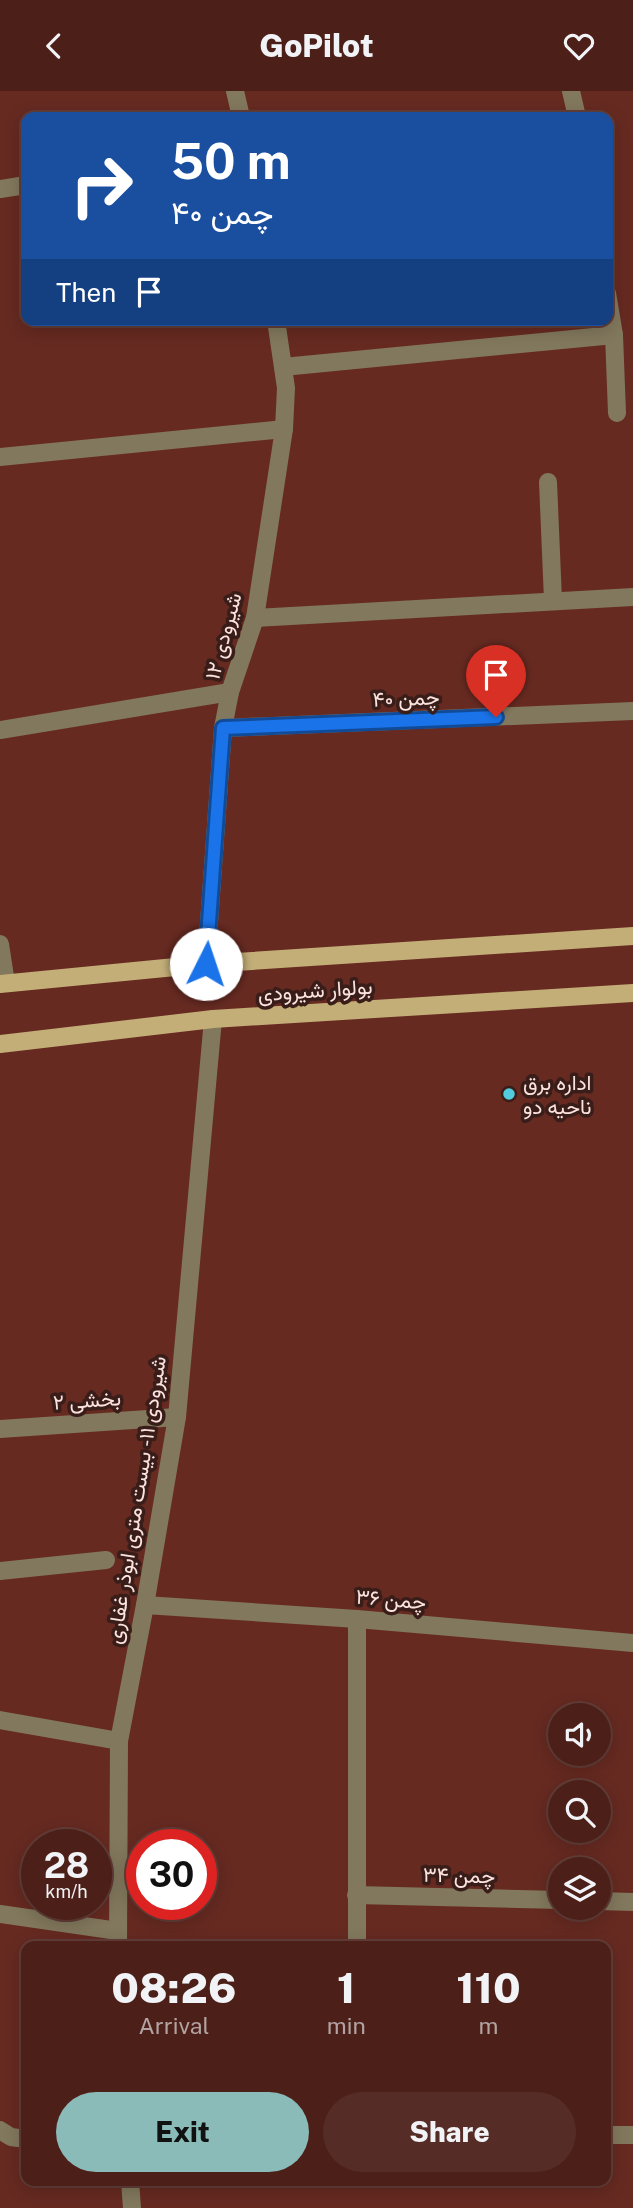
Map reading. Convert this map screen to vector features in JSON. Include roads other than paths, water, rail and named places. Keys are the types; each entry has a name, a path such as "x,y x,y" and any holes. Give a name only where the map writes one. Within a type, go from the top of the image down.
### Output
{"main road":[{"name":"بولوار شیرودی","path":"3,983 206,964 633,936"},
{"name":"بولوار شیرودی","path":"0,1044 213,1019 633,993"}],"street":[{"path":"235,91 240,112"},
{"path":"571,91 576,112"},
{"path":"0,190 21,186"},
{"name":"شیرودی ۱۲","path":"206,964 223,728 230,692 255,618 284,429 286,388 277,326"},
{"path":"612,326 617,413"},
{"path":"283,367 614,335"},
{"path":"0,457 284,429"},
{"path":"548,482 553,600"},
{"path":"255,618 633,597"},
{"path":"0,730 230,692"},
{"name":"چمن ۴۰","path":"223,728 633,711"},
{"path":"0,944 3,983"},
{"name":"شیرودی ۱۱ - بیست متری ابوذر غفاری","path":"118,1939 119,1741 177,1417 213,1019"},
{"name":"بخشی ۲","path":"0,1429 177,1417"},
{"path":"0,1571 106,1560"},
{"name":"چمن ۳۶","path":"145,1605 357,1619 633,1643"},
{"path":"357,1619 357,1941"},
{"path":"0,1720 119,1741"},
{"name":"چمن ۳۴","path":"356,1895 548,1900"},
{"path":"611,1901 633,1902"},
{"path":"0,1914 118,1939"},
{"path":"0,2130 12,2137 21,2138"},
{"path":"611,2135 633,2135"},
{"path":"130,2186 132,2208"}],"place":[{"name":"اداره برق ناحیه دو","path":"509,1094"}]}
